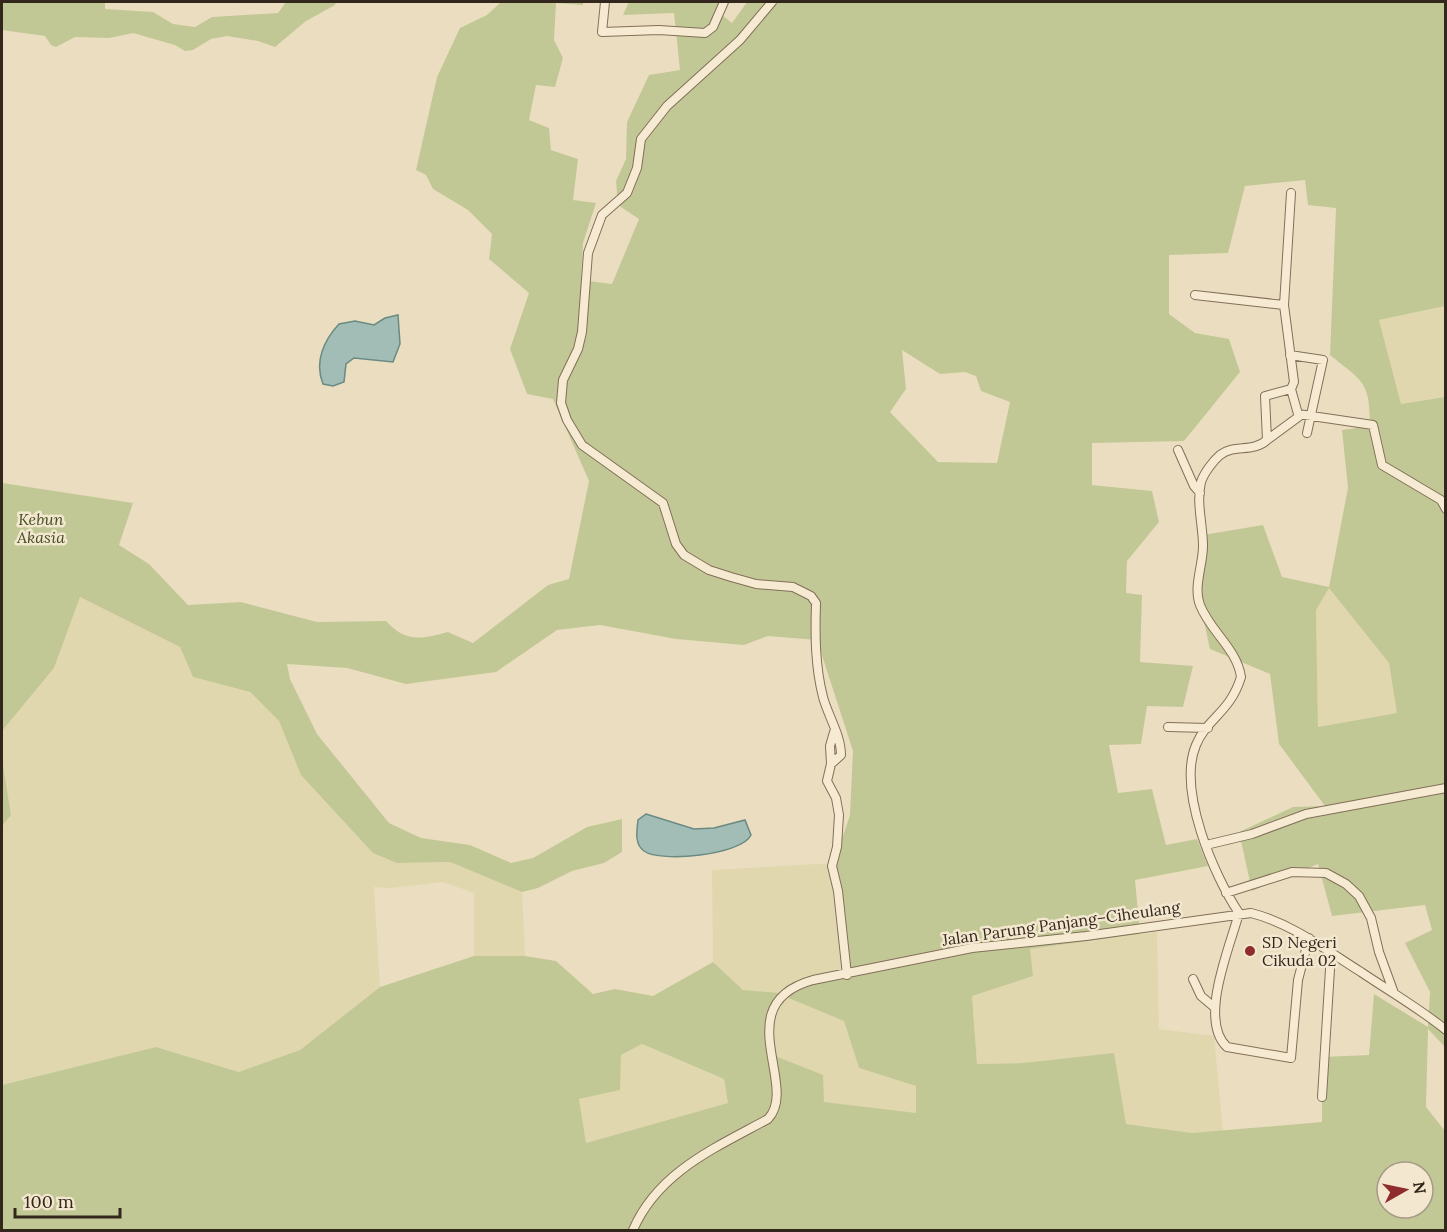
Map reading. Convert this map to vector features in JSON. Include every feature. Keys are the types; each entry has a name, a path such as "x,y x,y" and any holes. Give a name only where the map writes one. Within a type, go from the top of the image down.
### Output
{"street":[{"path":"605,2 602,32 659,30 705,33 713,27 724,2"},
{"path":"772,2 740,40 667,106 642,139 637,168 627,193 602,215 588,253 582,332 578,350 563,380 561,403 567,420 582,445 663,503 676,544 690,559 731,577 756,584 793,587 812,596 816,603 818,675 834,732 841,744 841,755 831,764 827,781 836,798 840,826 831,866 838,891 847,975"},
{"path":"1291,193 1284,305 1294,381 1291,389 1295,410 1300,415 1373,425 1382,465 1441,500 1446,509"},
{"path":"1195,295 1284,305"},
{"path":"1290,355 1323,360 1307,433"},
{"path":"1267,440 1265,396 1291,389"},
{"path":"1300,415 1259,447 1228,451 1221,455 1203,478 1200,493 1203,545 1198,600 1206,617 1233,656 1241,677 1230,705 1208,728 1196,745 1192,765 1195,808 1206,845 1226,893 1239,913 1214,1007 1218,1033 1227,1047 1291,1058 1298,981 1309,938"},
{"path":"1179,450 1194,486 1200,493"},
{"path":"1168,727 1208,728"},
{"path":"1206,845 1252,834 1306,814 1446,788"},
{"path":"1226,893 1292,872 1326,873 1346,884 1359,896 1371,918 1379,952 1394,994"},
{"name":"Jalan Parung Panjang–Ciheulang","path":"633,1230 640,1214 670,1178 700,1156 768,1119 773,1114 775,1097 770,1023 778,1001 796,985 972,948 1086,936 1251,913 1268,917 1309,938 1446,1030"},
{"path":"1322,1097 1331,953"},
{"path":"1193,979 1201,996 1214,1007"}],"shaded area":[{"path":"1445,306 1445,397 1401,404 1379,320"},
{"path":"1329,588 1389,663 1398,713 1318,727 1316,610"},
{"path":"80,597 180,647 193,677 249,692 279,721 301,775 397,863 450,862 522,892 525,956 474,956 474,893 443,882 390,888 374,887 380,987 300,1050 239,1072 156,1047 2,1085 2,826 11,815 2,758 2,731 54,668"},
{"path":"834,863 850,974 844,1021 859,1068 916,1086 916,1114 824,1102 770,1054 743,990 713,962 712,870"},
{"path":"1157,932 1159,1029 1214,1036 1223,1131 1192,1133 1126,1124 1024,1063 977,1064 972,995 1033,976 1030,949"},
{"path":"642,1044 724,1079 728,1103 586,1143 579,1099 619,1090 621,1055"}],"green space":[{"path":"105,2 105,9 153,12 173,24 195,27 212,17 278,13 286,2 336,2 335,5 306,21 275,47 258,41 227,36 211,39 193,50 185,51 175,45 133,33 109,38 75,37 56,47 51,45 45,36 2,30 2,3"},
{"name":"Kebun Akasia","path":"501,2 583,2 583,5 556,3 554,40 563,58 555,87 536,85 529,120 549,128 551,150 578,159 573,200 596,203 583,243 581,280 612,284 639,219 618,205 616,181 626,159 627,122 649,75 680,70 674,13 623,15 629,2 720,2 717,11 732,23 747,2 1445,2 1445,306 1379,320 1401,404 1445,397 1446,1048 1428,1029 1426,1107 1445,1131 1445,1230 2,1230 2,1085 156,1047 239,1072 300,1050 380,987 474,956 525,956 556,961 593,994 615,989 653,996 713,962 743,990 779,993 800,983 850,974 834,863 850,815 853,751 817,640 768,636 744,645 676,639 600,625 557,630 496,672 406,684 347,668 287,664 290,679 317,734 389,823 421,838 470,845 511,863 533,858 587,827 622,819 622,852 604,863 572,871 538,888 522,892 450,862 397,863 373,853 301,775 279,721 250,692 193,677 180,647 80,597 54,668 2,731 2,483 133,503 119,545 149,564 188,605 241,602 317,622 386,621 400,633 408,636 422,637 448,632 473,643 548,585 569,579 589,481 553,399 527,394 510,349 529,293 489,259 492,234 468,210 433,189 426,175 416,170 437,77 460,28 487,15","holes":["1305,180 1308,205 1336,208 1330,355 1357,377 1366,391 1370,411 1370,426 1342,430 1348,488 1329,587 1282,577 1263,525 1203,535 1193,595 1205,626 1210,649 1270,674 1279,744 1325,806 1293,807 1239,832 1252,891 1318,864 1332,916 1425,905 1432,930 1405,943 1430,992 1428,1027 1374,994 1369,1055 1322,1057 1322,1122 1192,1133 1126,1124 1114,1053 1024,1063 977,1064 972,996 1033,976 1030,949 1140,934 1135,880 1208,866 1197,839 1166,845 1152,789 1118,793 1109,745 1141,744 1147,706 1183,707 1193,666 1140,662 1142,595 1126,593 1127,561 1159,522 1152,491 1092,485 1092,443 1184,441 1240,372 1229,339 1195,333 1169,314 1169,255 1228,253 1245,186","902,350 940,374 965,372 976,376 981,391 1010,402 997,463 938,462 890,412 906,389","1329,588 1389,663 1397,713 1318,727 1316,610","779,994 844,1021 859,1068 916,1086 916,1113 824,1102 823,1075 770,1054 769,1022","642,1044 724,1079 728,1103 586,1143 579,1099 620,1090 621,1055"]},
{"path":"2,758 11,815 2,826"}],"water":[{"path":"398,315 400,344 393,362 354,358 346,364 344,382 333,386 323,384 320,376 322,352 329,337 339,324 355,321 374,325 385,318"},
{"path":"646,814 694,829 714,828 745,820 751,835 733,848 717,852 683,856 653,855 644,851 637,841 638,820"}],"place":[{"name":"SD Negeri Cikuda 02","path":"1250,951"}]}
